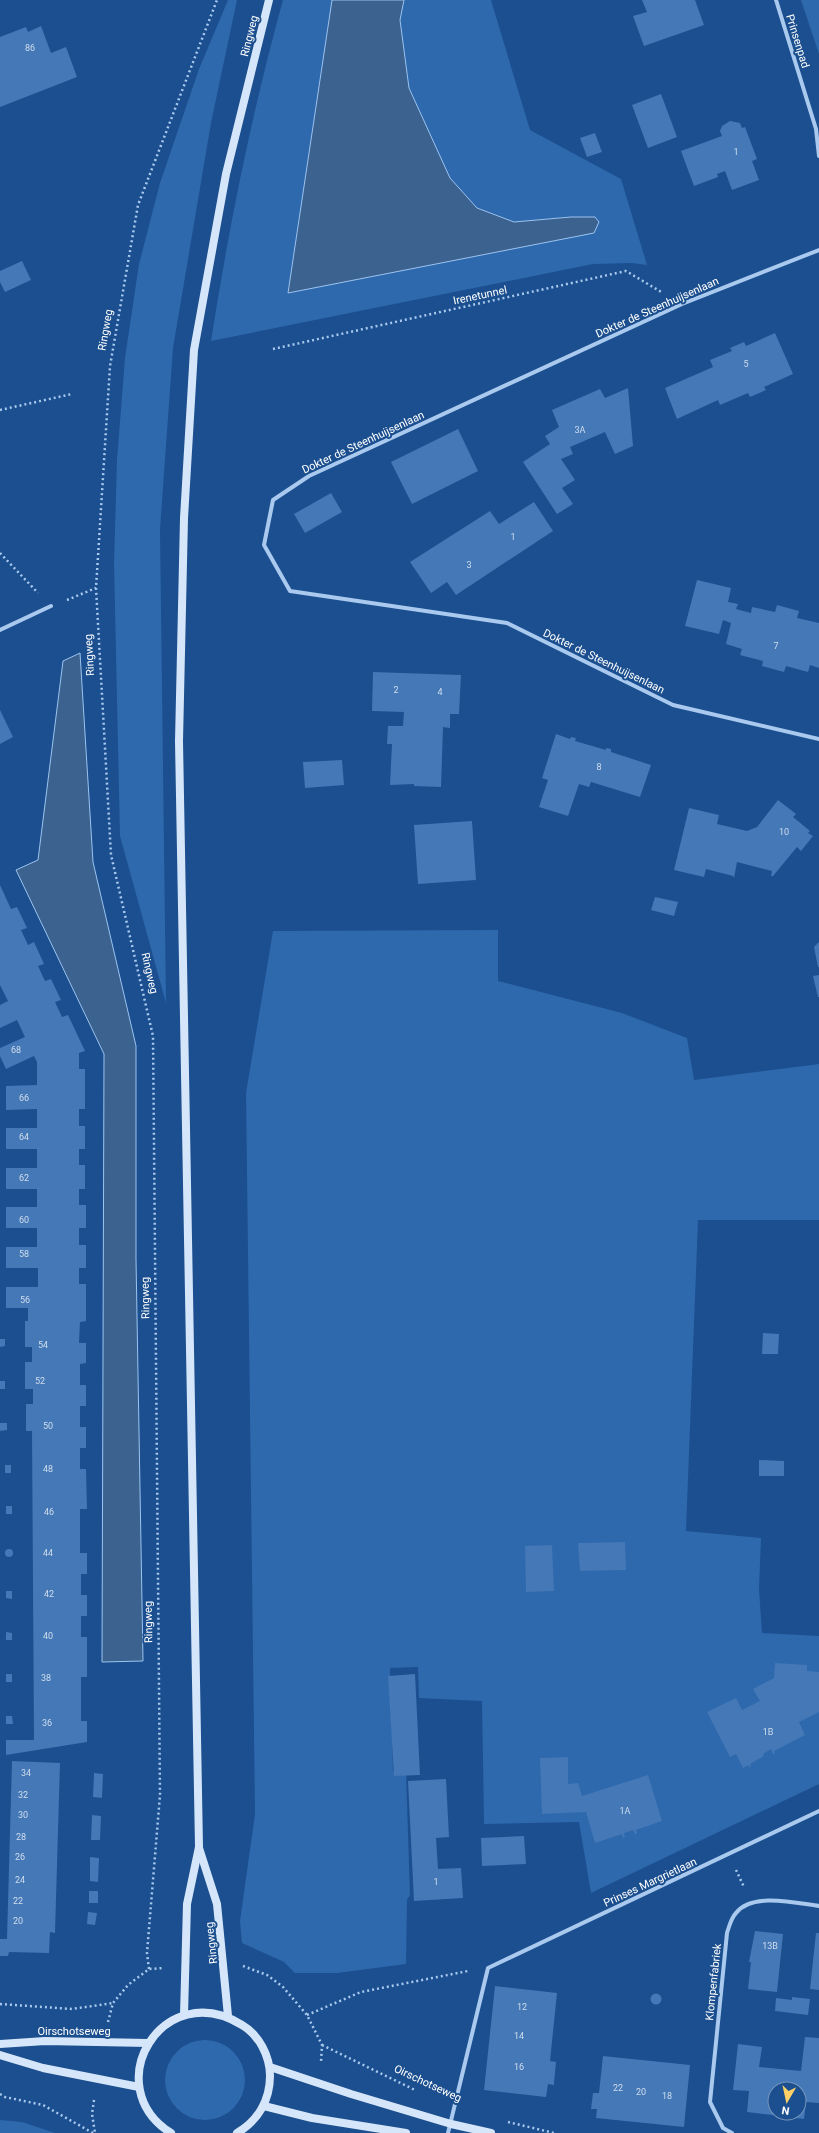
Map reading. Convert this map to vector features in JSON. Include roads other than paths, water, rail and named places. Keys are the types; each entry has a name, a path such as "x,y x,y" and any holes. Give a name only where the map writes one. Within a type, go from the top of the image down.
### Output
{"main road":[{"name":"Ringweg","path":"184,2014 187,1904 199,1847 179,741 184,518 194,350 226,174 269,0"},
{"name":"Ringweg","path":"199,1847 217,1904 228,2016"},
{"path":"171,2133 160,2126 146,2108 139,2087 140,2064 148,2043 164,2026 184,2014 205,2012 228,2016 248,2028 262,2045 270,2067 270,2087 264,2106 248,2127 237,2133"},
{"name":"Oirschotseweg","path":"0,2044 45,2041 148,2043"},
{"path":"0,2055 43,2068 139,2087"},
{"path":"270,2067 351,2094 451,2124 491,2133"},
{"path":"264,2106 312,2118 406,2133"}],"street":[{"name":"Prinsenpad","path":"776,0 816,129 819,156"},
{"name":"Dokter de Steenhuijsenlaan","path":"819,250 682,304 309,476 273,500 264,544 290,591 507,623 673,705 819,739"},
{"path":"0,630 51,606"},
{"name":"Prinses Margrietlaan","path":"451,2124 488,1968 819,1810"},
{"name":"Klompenfabriek","path":"732,2133 723,2128 710,2102 726,1933 736,1913 751,1902 771,1901 819,1906"},
{"path":"448,2133 451,2124"}]}
